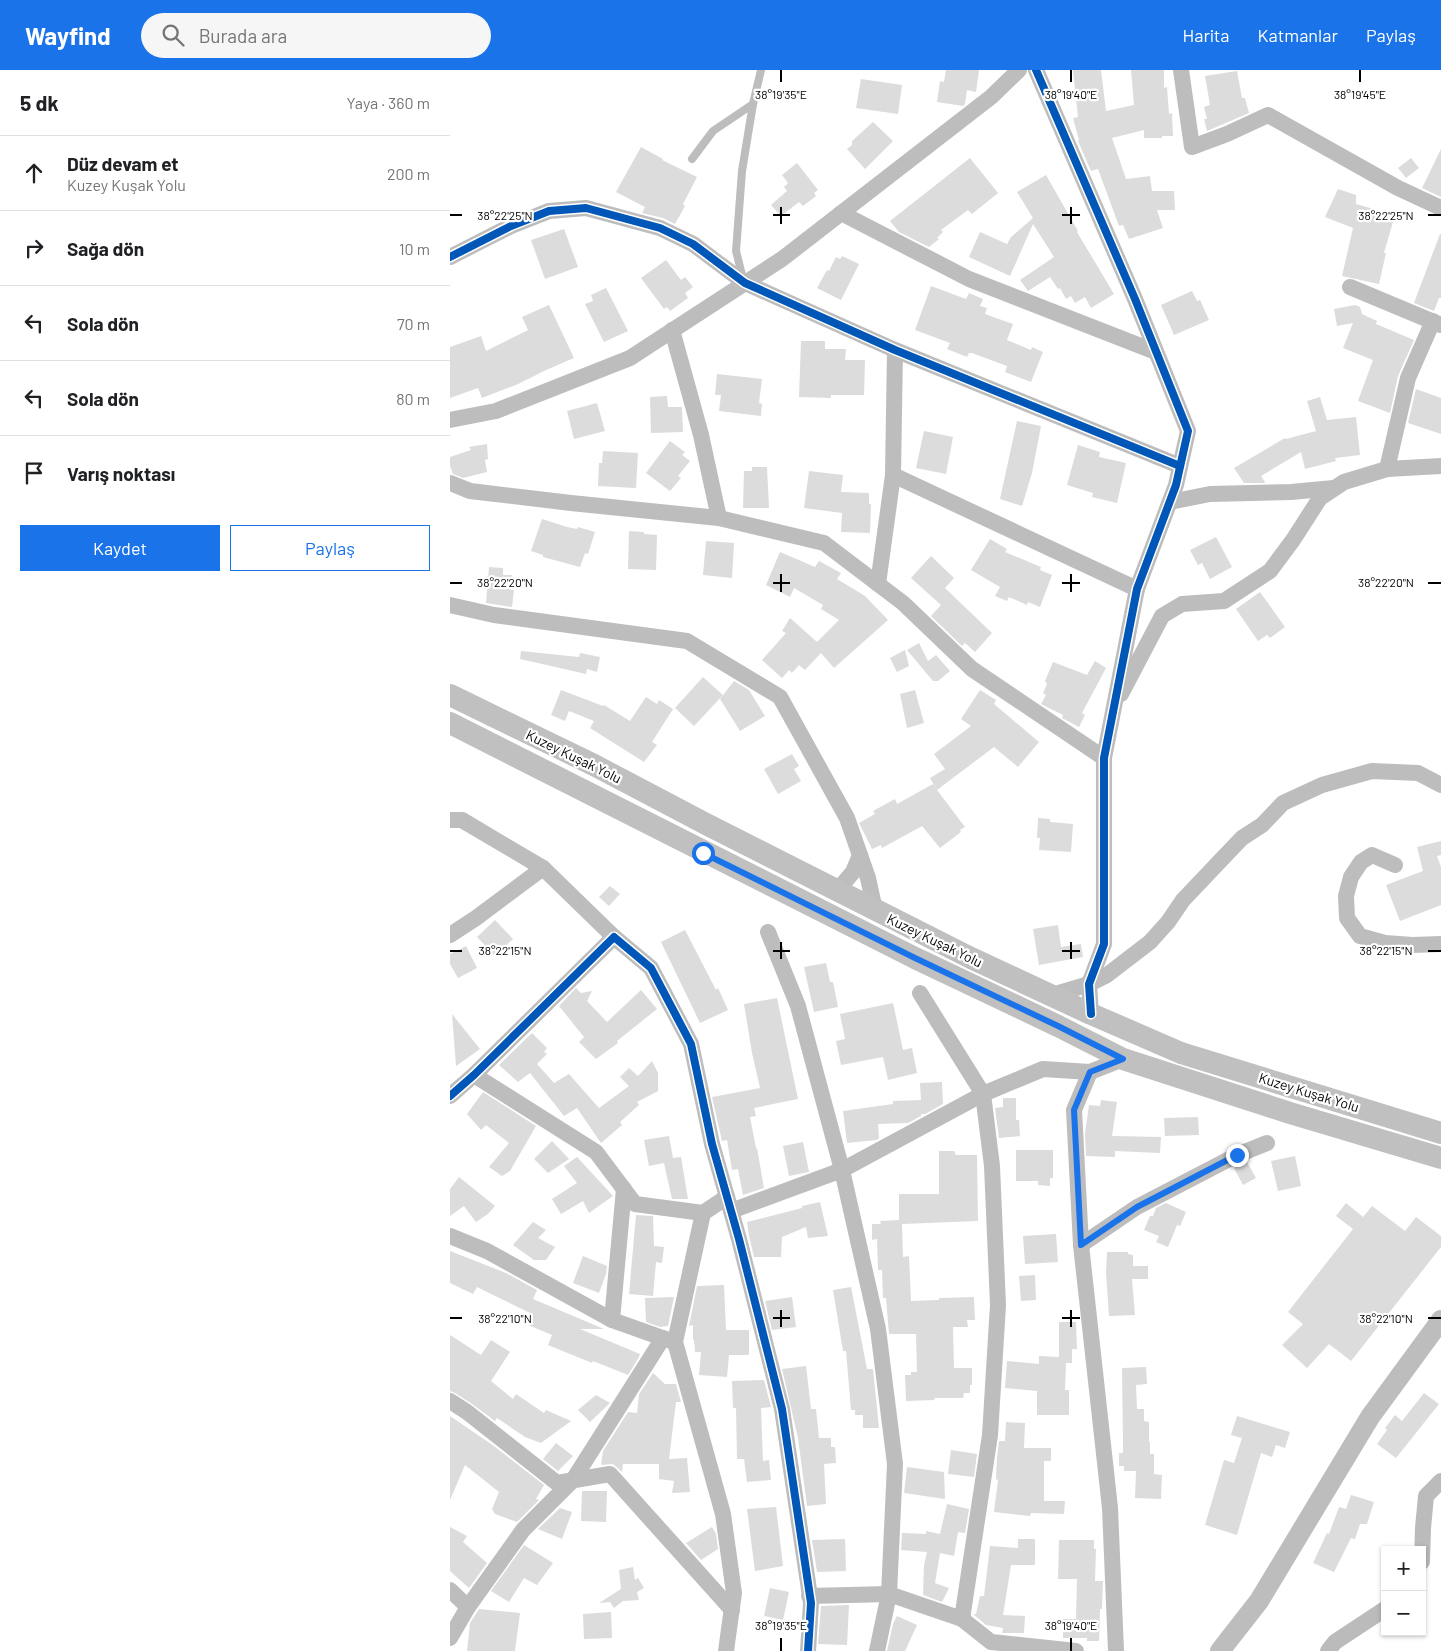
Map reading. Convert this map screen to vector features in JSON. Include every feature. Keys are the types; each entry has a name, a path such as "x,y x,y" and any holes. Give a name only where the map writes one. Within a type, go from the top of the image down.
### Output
{"main road":[{"name":"Kuzey Kuşak Yolu","path":"450,695 594,765 837,891 1049,996 1180,1053 1441,1133"},
{"name":"Kuzey Kuşak Yolu","path":"450,723 915,958 1123,1059 1290,1113 1441,1158"}],"street":[{"path":"450,420 496,411 630,358 782,259 991,98 1019,70"},
{"path":"1036,70 1135,299 1188,431 1176,484 1137,589 1104,758 1104,944 1089,984 1091,1014"},
{"path":"1181,70 1192,147 1268,116 1398,188 1441,208"},
{"path":"450,257 511,226 549,211 586,208 660,228 693,244 745,283 894,350 1180,466"},
{"path":"841,213 969,279 1156,352"},
{"path":"1350,287 1437,323 1408,378 1387,469"},
{"path":"672,330 701,434 719,518"},
{"path":"878,584 893,475 894,350"},
{"path":"1113,709 1162,616 1182,604 1224,601 1270,571 1320,498 1344,482 1387,469 1441,466"},
{"path":"893,475 1137,589"},
{"path":"450,483 470,491 719,518 824,543 903,603 972,669 1104,758"},
{"path":"1170,502 1210,494 1291,492 1335,488"},
{"path":"450,606 494,615 687,640 780,697 847,818 868,878 875,910"},
{"path":"1049,996 1089,984 1125,963 1150,942 1168,922 1183,900 1220,860 1242,838 1262,825 1284,803 1322,785 1372,770 1418,773 1441,785"},
{"path":"450,820 462,820 543,868 614,937 651,968 691,1044 712,1144 782,1409 810,1604 808,1651"},
{"path":"837,891 854,872 860,855"},
{"path":"1395,864 1372,855 1361,862 1351,878 1346,896 1347,918 1360,936 1385,943 1412,945 1441,944"},
{"path":"450,935 543,868"},
{"path":"768,932 798,1006 842,1170 878,1329 894,1464 889,1594 877,1651"},
{"path":"450,1096 474,1075 614,937"},
{"path":"920,993 983,1094 992,1166 998,1304 990,1434 962,1619"},
{"path":"474,1075 596,1152 635,1204 702,1214 842,1170 983,1094 1043,1069 1090,1072 1123,1059"},
{"path":"1090,1072 1074,1110 1081,1245 1110,1508 1116,1651"},
{"path":"1081,1245 1137,1207 1237,1155 1267,1143"},
{"path":"612,1320 624,1189"},
{"path":"450,1638 468,1608 523,1530 573,1480 669,1340 702,1214"},
{"path":"450,1236 487,1251 612,1320 669,1340"},
{"path":"1220,1651 1259,1601 1370,1416 1441,1320"},
{"path":"669,1340 723,1514 734,1593 726,1651"},
{"path":"450,1401 467,1412 557,1483 610,1474 732,1610"},
{"path":"716,1592 731,1570"},
{"path":"450,1590 468,1608"},
{"path":"809,1596 889,1594 962,1619 990,1646 1076,1651"}],"lane":[{"path":"745,283 736,251 742,170 753,104 761,70"},
{"path":"692,159 713,131 753,104"}],"building":[{"path":"946,70 979,70 976,92 967,90 963,106 937,102 940,81 944,82"},
{"path":"1073,70 1101,70 1106,111 1134,105 1131,70 1164,70 1164,88 1167,87 1169,114 1172,113 1173,136 1144,138 1144,130 1112,138 1126,179 1150,176 1152,191 1174,191 1175,210 1157,210 1163,228 1129,239 1123,225 1119,226 1098,169 1091,171 1078,141 1073,118 1078,117"},
{"path":"1237,71 1242,98 1245,98 1249,113 1207,131 1204,107 1210,105 1205,76"},
{"path":"861,79 902,85 898,114 856,108"},
{"path":"873,122 893,141 865,169 847,149 852,145 852,141"},
{"path":"641,147 662,160 697,177 675,224 663,218 642,213 645,207 616,192"},
{"path":"1441,149 1441,197 1422,188"},
{"path":"970,158 998,193 972,214 968,210 941,230 943,232 937,238 939,239 929,247 899,232 890,221"},
{"path":"1411,158 1419,168 1406,178 1398,168"},
{"path":"797,163 818,190 814,193 816,196 803,206 799,202 781,216 771,205 787,191 784,187 788,183 782,175"},
{"path":"1046,175 1114,294 1091,308 1085,297 1075,303 1071,296 1066,299 1060,288 1058,289 1050,277 1028,291 1020,280 1054,257 1033,224 1010,276 969,257 980,232 1007,244 1011,237 1033,218 1017,192"},
{"path":"1338,189 1356,195 1356,204 1395,215 1384,253 1386,253 1379,284 1342,276 1353,228 1325,217"},
{"path":"564,229 578,267 545,279 531,240"},
{"path":"1440,234 1441,298 1439,298 1434,311 1414,303"},
{"path":"842,256 859,264 841,300 817,288 836,257 840,259"},
{"path":"666,260 681,280 685,277 693,287 685,293 688,298 670,311 667,307 664,309 641,278"},
{"path":"931,286 966,299 969,293 983,299 980,306 987,308 985,314 1013,324 1007,340 1031,350 1032,347 1043,352 1031,382 1005,372 1007,366 972,353 969,353 967,357 947,349 950,343 915,330"},
{"path":"606,288 628,331 604,342 585,304 593,301 591,295"},
{"path":"1192,291 1197,301 1200,300 1209,320 1174,335 1161,305"},
{"path":"549,305 574,358 518,384 482,398 478,388 450,398 450,347 481,336 486,351 528,330 522,317"},
{"path":"1355,305 1360,307 1362,314 1377,321 1376,324 1414,340 1398,376 1390,413 1358,401 1373,360 1343,348 1353,323 1337,326 1334,309"},
{"path":"801,341 825,341 825,349 846,349 845,360 865,360 864,395 831,395 831,398 799,397"},
{"path":"717,374 762,379 759,403 762,404 761,416 719,411 721,395 715,395"},
{"path":"1416,389 1441,398 1441,434 1408,423"},
{"path":"667,396 668,407 682,407 683,432 651,433 650,397"},
{"path":"1320,397 1327,420 1356,417 1360,455 1335,458 1336,461 1305,469 1301,452 1261,476 1264,483 1244,483 1234,468 1285,438 1316,431 1307,401"},
{"path":"597,403 605,431 574,439 567,411"},
{"path":"1017,421 1041,426 1032,473 1022,506 1000,499"},
{"path":"924,431 953,437 946,474 916,468"},
{"path":"670,441 685,452 682,455 690,461 678,476 681,478 670,491 646,473"},
{"path":"487,444 488,459 485,460 487,472 463,478 453,474 450,466 450,457 471,450 469,447"},
{"path":"1078,445 1100,452 1099,457 1126,463 1117,503 1092,497 1093,493 1067,485"},
{"path":"603,451 638,453 636,488 598,486 599,463 602,463"},
{"path":"752,467 767,467 769,508 743,508 744,471 752,471"},
{"path":"809,471 843,475 841,492 869,493 869,504 871,504 870,533 841,532 842,513 804,508"},
{"path":"542,519 567,527 577,529 578,527 595,532 588,554 585,553 580,567 543,557 543,555 531,551"},
{"path":"629,531 657,535 656,570 628,569"},
{"path":"1216,537 1232,567 1210,579 1202,563 1198,565 1190,550"},
{"path":"990,539 1007,549 1005,552 1041,567 1040,570 1052,575 1040,607 1028,602 1027,605 1009,597 1007,601 995,596 1000,587 971,570"},
{"path":"706,541 734,543 732,578 703,575"},
{"path":"780,552 815,567 819,561 841,573 837,579 865,596 888,620 834,668 821,653 805,670 799,665 792,673 789,670 782,678 762,660 786,633 782,631 790,618 817,642 839,620 821,609 823,605 794,588 790,597 766,585"},
{"path":"931,556 954,578 945,588 992,633 975,652 965,643 962,646 931,616 941,605 911,578"},
{"path":"489,567 503,568 503,575 512,575 511,590 514,590 512,607 486,603"},
{"path":"1260,592 1285,627 1270,638 1267,635 1258,641 1236,609"},
{"path":"919,643 928,661 936,655 950,671 938,681 933,681 907,650"},
{"path":"905,650 909,666 897,672 890,658"},
{"path":"521,651 579,657 580,653 600,657 597,672 587,669 586,674 520,659"},
{"path":"1095,661 1106,668 1082,713 1085,715 1079,727 1062,718 1063,715 1041,704 1046,695 1043,693 1047,684 1045,681 1053,662 1087,675"},
{"path":"703,677 723,695 694,726 675,708"},
{"path":"734,681 749,690 765,716 740,731 720,699"},
{"path":"561,690 604,705 630,721 646,697 657,704 659,700 673,709 652,742 657,745 644,762 590,728 594,721 569,711 565,721 551,715"},
{"path":"915,690 924,723 907,728 900,694"},
{"path":"980,690 996,700 994,704 1039,742 1018,767 994,747 937,790 930,778 945,769 934,754 971,726 961,719"},
{"path":"792,754 799,766 794,769 801,781 778,794 764,769"},
{"path":"933,784 965,827 940,848 922,826 882,848 881,845 872,849 859,823 875,814 873,811 895,799 897,804"},
{"path":"1038,818 1050,819 1050,822 1073,824 1071,852 1039,850 1040,838 1037,838"},
{"path":"1441,841 1441,855 1437,856 1441,867 1441,905 1400,921 1386,885 1423,871 1417,847"},
{"path":"610,886 620,894 609,906 599,897"},
{"path":"495,920 513,939 495,956 477,937"},
{"path":"1058,925 1061,947 1081,944 1083,957 1039,965 1033,929"},
{"path":"685,930 716,990 718,988 728,1010 700,1023 661,942"},
{"path":"466,946 477,968 458,978 450,964 450,954"},
{"path":"826,963 830,982 833,982 838,1007 814,1012 804,967"},
{"path":"576,988 581,993 592,991 587,1001 607,1022 641,990 657,1009 617,1041 618,1043 596,1059 579,1042 584,1037 559,1006"},
{"path":"777,998 798,1099 754,1108 756,1116 750,1117 764,1188 743,1195 738,1169 732,1170 727,1140 722,1141 712,1097 760,1088 744,1004"},
{"path":"893,1003 903,1050 912,1048 917,1073 888,1080 883,1057 841,1065 836,1041 845,1039 840,1014"},
{"path":"452,1014 480,1049 456,1066"},
{"path":"532,1033 547,1048 544,1052 547,1054 537,1064 554,1083 569,1074 599,1108 629,1086 620,1077 629,1068 638,1076 652,1061 658,1073 658,1091 637,1102 639,1105 620,1122 622,1125 601,1143 577,1108 564,1116 530,1073 518,1082 499,1065"},
{"path":"942,1082 943,1104 925,1114 921,1114 921,1116 908,1123 878,1124 879,1138 877,1140 847,1143 843,1111 893,1104 893,1101 921,1100 920,1083"},
{"path":"483,1092 536,1126 510,1171 502,1176 489,1167 509,1143 486,1125 481,1130 467,1114"},
{"path":"1003,1098 1016,1098 1016,1120 1019,1120 1020,1136 999,1138 995,1108 1003,1107"},
{"path":"1101,1100 1117,1102 1112,1136 1161,1137 1160,1153 1115,1151 1115,1157 1086,1156 1085,1133 1089,1105 1100,1106"},
{"path":"1198,1117 1199,1135 1165,1136 1164,1118"},
{"path":"669,1136 673,1158 681,1157 688,1199 672,1199 664,1163 649,1166 644,1140"},
{"path":"552,1141 569,1159 548,1173 534,1159"},
{"path":"803,1142 809,1172 789,1176 783,1146"},
{"path":"1016,1150 1053,1150 1053,1178 1050,1178 1050,1186 1038,1185 1038,1181 1016,1181"},
{"path":"939,1151 954,1151 956,1155 977,1155 978,1221 902,1224 903,1257 909,1256 911,1301 974,1297 975,1320 967,1320 968,1327 953,1327 954,1368 972,1368 972,1385 970,1385 970,1393 964,1393 963,1398 934,1398 935,1400 906,1401 905,1375 917,1372 916,1334 889,1334 886,1298 883,1298 882,1270 878,1270 877,1239 872,1240 872,1224 881,1224 880,1221 899,1220 899,1194 939,1194"},
{"path":"1295,1156 1301,1186 1278,1191 1271,1161"},
{"path":"577,1157 613,1196 589,1213 583,1201 561,1214 552,1199 577,1183 564,1166"},
{"path":"1247,1162 1256,1178 1243,1185 1234,1168"},
{"path":"459,1177 495,1206 488,1214 476,1222 464,1206 450,1216 450,1189"},
{"path":"820,1202 828,1236 808,1238 806,1227 782,1237 781,1257 754,1257 747,1222"},
{"path":"1166,1203 1186,1212 1180,1226 1177,1225 1168,1247 1156,1242 1159,1236 1144,1230 1156,1208"},
{"path":"1346,1203 1363,1217 1372,1206 1405,1231 1416,1217 1441,1236 1441,1247 1351,1361 1329,1344 1307,1368 1282,1345 1303,1324 1288,1312 1353,1229 1336,1216"},
{"path":"636,1215 653,1216 654,1246 664,1247 662,1263 656,1262 653,1296 629,1294"},
{"path":"533,1222 546,1230 538,1238 555,1247 546,1260 534,1260 513,1245"},
{"path":"1056,1234 1058,1262 1025,1264 1023,1236"},
{"path":"450,1251 506,1273 537,1290 533,1299 604,1329 580,1329 640,1354 628,1375 548,1345 552,1335 528,1325 532,1314 477,1287 473,1294 450,1283"},
{"path":"1107,1252 1128,1252 1128,1254 1133,1255 1133,1266 1148,1266 1148,1279 1132,1279 1135,1315 1109,1316 1106,1273"},
{"path":"583,1256 607,1266 599,1293 573,1283"},
{"path":"1035,1275 1036,1300 1021,1301 1019,1276"},
{"path":"724,1285 726,1330 749,1330 749,1355 729,1355 727,1377 699,1375 701,1352 695,1352 693,1325 689,1326 697,1286"},
{"path":"851,1287 867,1369 873,1369 879,1428 863,1428 863,1415 855,1415 855,1410 851,1410 846,1351 843,1351 833,1290"},
{"path":"674,1297 668,1326 660,1327 646,1322 645,1298"},
{"path":"792,1297 796,1327 772,1330 765,1301"},
{"path":"1059,1322 1076,1322 1077,1349 1072,1349 1072,1363 1066,1363 1065,1390 1069,1390 1069,1415 1037,1415 1037,1391 1005,1388 1007,1361 1039,1364 1039,1356 1059,1357"},
{"path":"450,1335 481,1355 491,1340 510,1352 491,1381 513,1399 516,1394 544,1413 546,1410 571,1421 541,1443 525,1437 497,1418 495,1421 450,1391"},
{"path":"806,1366 811,1409 816,1409 819,1438 831,1438 831,1447 835,1447 836,1463 824,1464 826,1504 807,1506 798,1438 782,1369"},
{"path":"1146,1367 1147,1384 1136,1385 1137,1409 1144,1409 1144,1421 1149,1422 1150,1454 1154,1454 1154,1474 1162,1475 1161,1499 1135,1498 1136,1471 1124,1471 1124,1466 1119,1466 1119,1453 1123,1453 1122,1368"},
{"path":"653,1373 665,1384 676,1384 681,1402 676,1402 669,1459 687,1458 690,1492 672,1493 674,1481 659,1479 659,1464 623,1464 622,1472 613,1464 601,1465 603,1451 628,1412 637,1413 639,1394"},
{"path":"764,1380 771,1407 761,1408 763,1461 769,1460 771,1480 747,1482 744,1459 737,1459 736,1408 733,1408 732,1381"},
{"path":"1424,1393 1439,1404 1396,1458 1377,1444 1387,1430 1385,1428 1395,1415 1402,1421"},
{"path":"596,1395 610,1403 590,1422 578,1410"},
{"path":"450,1416 494,1446 544,1485 536,1499 539,1500 517,1522 495,1514 492,1509 499,1492 465,1465 450,1500"},
{"path":"1237,1416 1290,1432 1285,1448 1276,1445 1272,1457 1261,1453 1237,1535 1205,1525 1224,1460 1234,1463 1242,1438 1231,1435"},
{"path":"1006,1422 1025,1423 1024,1448 1051,1448 1051,1461 1044,1461 1044,1501 1065,1501 1064,1514 1031,1513 1030,1516 994,1512 998,1480 996,1479 999,1441 1005,1441"},
{"path":"556,1443 573,1456 558,1471 543,1459"},
{"path":"951,1450 977,1454 974,1477 948,1474"},
{"path":"907,1467 944,1472 945,1499 904,1493"},
{"path":"582,1491 607,1491 606,1522 581,1521"},
{"path":"1351,1495 1374,1502 1367,1524 1360,1524 1355,1539 1351,1538 1334,1572 1313,1563 1327,1533 1329,1534 1339,1507 1346,1509"},
{"path":"947,1504 969,1509 965,1533 958,1532 954,1556 940,1553 935,1583 949,1588 942,1602 923,1595 924,1565 927,1552 901,1550 902,1533 926,1534 926,1531 940,1534"},
{"path":"776,1507 783,1566 755,1571 747,1509"},
{"path":"560,1508 572,1512 562,1539 538,1529"},
{"path":"450,1527 467,1536 463,1542 487,1563 469,1588 450,1571"},
{"path":"712,1527 716,1534 718,1549 701,1560 686,1543"},
{"path":"845,1539 846,1571 817,1572 812,1540"},
{"path":"1018,1539 1035,1539 1035,1565 1011,1565 1003,1615 1025,1616 1024,1633 1002,1633 1003,1628 986,1625 973,1614 976,1614 980,1596 984,1596 990,1546 1018,1548"},
{"path":"1059,1540 1094,1540 1094,1549 1096,1549 1095,1581 1103,1581 1099,1641 1087,1641 1087,1638 1063,1638 1063,1619 1076,1619 1077,1579 1058,1579"},
{"path":"524,1545 553,1563 537,1585 524,1578 509,1602 491,1591"},
{"path":"633,1567 635,1580 638,1578 644,1588 637,1592 639,1600 623,1601 614,1608 610,1602 599,1603 621,1589 619,1570"},
{"path":"770,1588 789,1592 783,1620 764,1616"},
{"path":"849,1605 847,1645 818,1644 821,1606"},
{"path":"479,1609 520,1613 515,1651 467,1651 470,1623"},
{"path":"611,1612 612,1638 584,1639 583,1614"},
{"path":"897,1616 917,1625 905,1651 887,1651 893,1624"}],"waterway":[{"path":"1422,1546 1426,1496 1441,1481"},
{"path":"1328,1651 1335,1642 1381,1612"}],"cycle path":[{"path":"1036,70 1135,299 1188,431 1176,485 1137,589 1104,758 1104,944 1089,984 1091,1014"},
{"path":"450,257 511,226 549,211 586,208 660,228 693,244 745,283 895,350 1180,466"},
{"path":"450,1096 474,1075 614,937 651,968 691,1044 712,1144 739,1239 782,1409 811,1603 808,1651"}],"route":[{"path":"703,853 1123,1059 1090,1072 1074,1110 1081,1245 1137,1207 1237,1155"}]}
